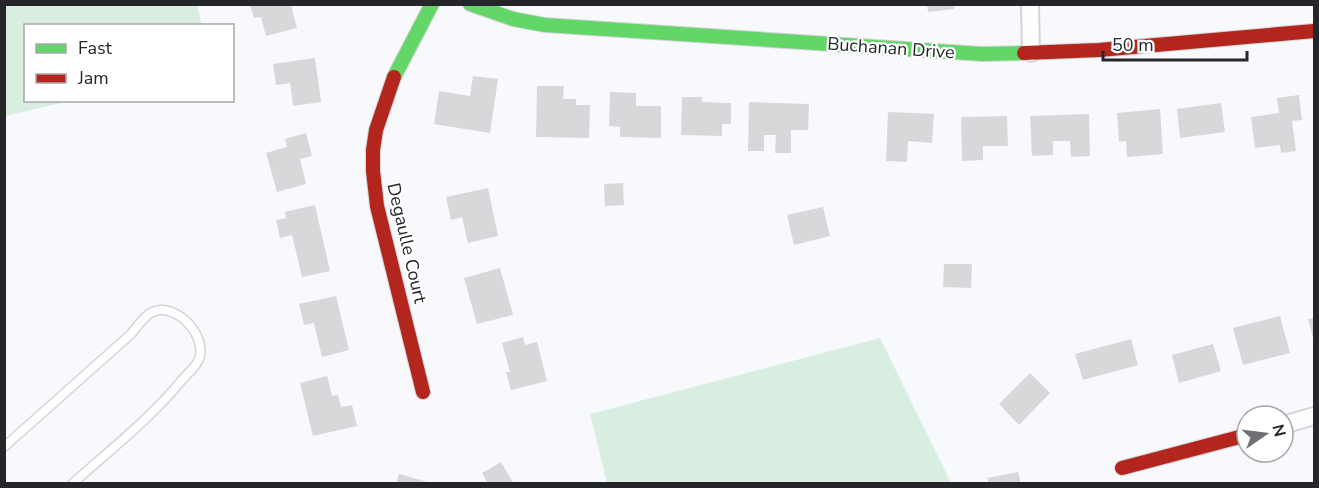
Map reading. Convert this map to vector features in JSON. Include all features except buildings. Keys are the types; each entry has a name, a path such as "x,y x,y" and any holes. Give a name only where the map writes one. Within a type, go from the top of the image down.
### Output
{"street":[{"name":"Degaulle Court","path":"423,392 378,206 373,177 373,152 382,103 397,69 432,4"},
{"name":"Buchanan Drive","path":"470,4 513,19 545,25 982,54 1099,50 1314,31"},
{"path":"1030,4 1031,53"},
{"path":"1295,422 1314,416"},
{"path":"1122,468 1235,438"}],"lane":[{"path":"4,447 150,314 158,311 170,312 183,318 193,327 201,344 199,360 159,407 72,483"}],"green space":[{"path":"4,5 197,5 202,24 24,24 24,102 66,102 5,116"},
{"path":"880,338 951,483 607,483 590,414"}],"traffic: fast":[{"path":"394,77 432,4"},
{"path":"470,4 513,19 545,25 982,54 1024,53"}],"traffic: jam":[{"path":"1024,53 1099,50 1314,31"},
{"path":"394,77 376,130 373,171 377,206 423,392"},
{"path":"1122,468 1235,438"}]}
